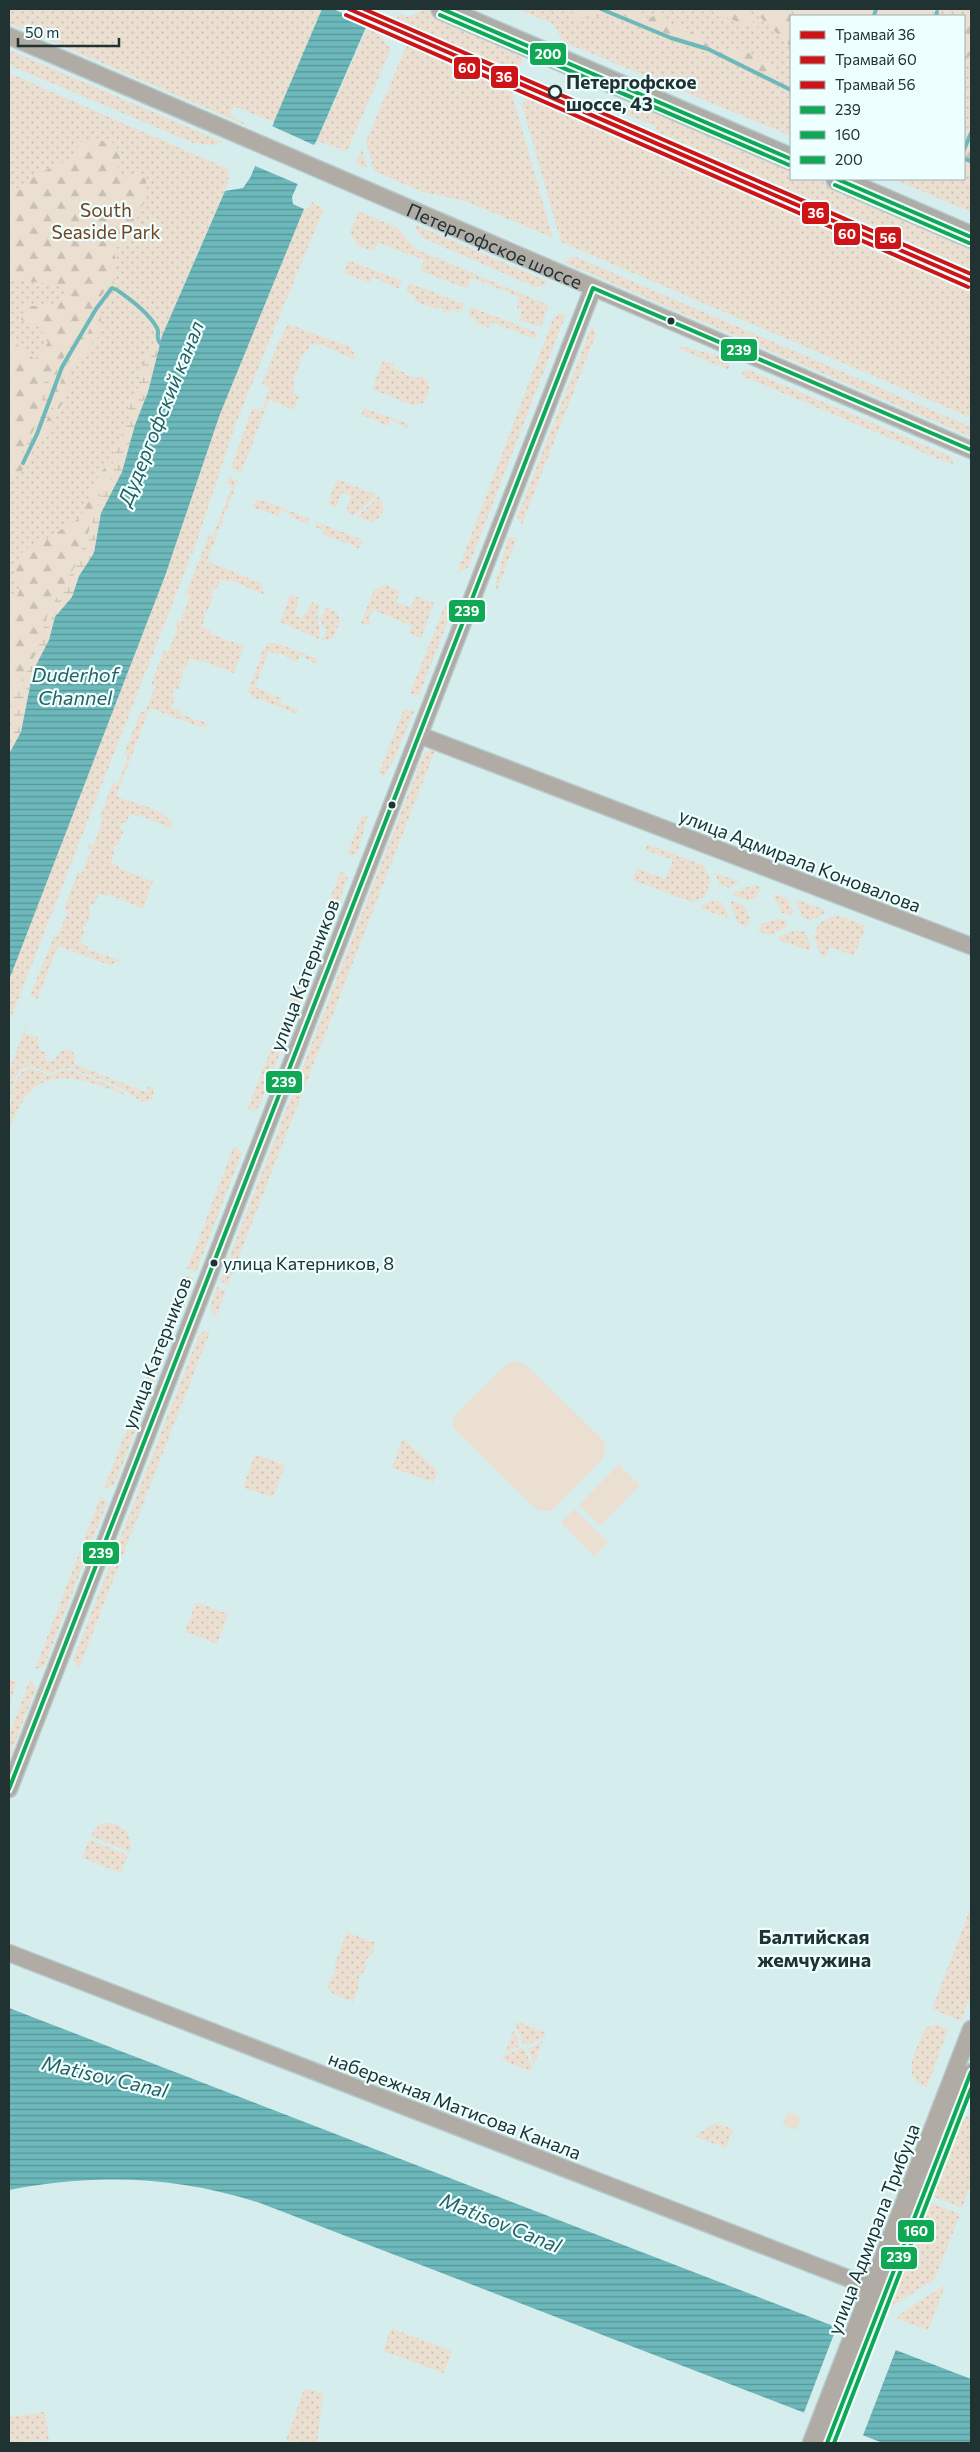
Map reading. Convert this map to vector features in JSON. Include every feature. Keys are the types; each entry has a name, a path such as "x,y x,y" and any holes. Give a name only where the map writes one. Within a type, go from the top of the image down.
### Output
{"main road":[{"path":"442,9 790,159"},
{"path":"478,9 790,144"},
{"path":"839,180 971,236"},
{"path":"876,180 971,220"}],"street":[{"name":"Петергофское шоссе","path":"9,36 971,450"},
{"name":"улица Катерников","path":"9,1789 593,288"},
{"name":"улица Адмирала Коновалова","path":"419,735 971,946"},
{"name":"набережная Матисова Канала","path":"9,1953 879,2291"},
{"name":"улица Адмирала Трибуца","path":"811,2443 825,2435 965,2062 971,2029"},
{"name":"улица Адмирала Трибуца","path":"879,2291 971,2072"}],"green space":[{"path":"9,9 322,9 274,122 233,106 230,114 250,127 9,23"},
{"path":"425,9 524,52 519,73 397,19 399,13 408,17"},
{"path":"518,9 971,9 971,212 895,180 965,180 965,15 790,15 790,136 563,42 553,24"},
{"path":"577,9 633,9 634,14 645,19 663,13 667,22 699,36 713,50 739,51 755,55 775,71 772,77 732,59 718,57 705,52 696,43 662,32 647,32 637,28 627,17 616,13 601,16 590,15 576,20 572,13"},
{"path":"707,9 742,9 761,32"},
{"path":"752,9 790,9 790,46"},
{"path":"798,9 934,9 931,15 799,15"},
{"path":"965,9 971,9 971,55 965,59 965,15"},
{"path":"367,28 382,35 381,37 391,49 347,151 317,141"},
{"path":"407,45 513,90 512,94 553,238 465,201 423,192 374,171 366,141"},
{"path":"9,50 223,142 213,145 193,143 9,65"},
{"name":"South Seaside Park","path":"9,73 230,170 227,177 230,178 162,336 146,355 141,371 138,396 128,405 130,421 121,433 123,441 95,510 90,530 35,655 9,705"},
{"path":"528,93 971,287 971,418 561,242 522,105"},
{"path":"626,105 664,113 790,168 790,180 819,180 971,245 971,269 655,131 657,127 623,113"},
{"path":"95,140 112,142 118,149 120,163 116,171 120,179 135,174 146,179 147,200 140,208 131,237 115,249 115,279 102,294 100,335 69,369 68,394 54,417 50,434 34,449 24,468 9,485 9,399 12,386 9,381 9,343 13,341 35,360 48,343 39,327 21,320 25,306 57,306 66,295 59,285 9,280 9,193 66,160 81,142"},
{"path":"965,143 971,144 971,178 965,175"},
{"path":"362,148 367,168 356,164"},
{"path":"312,202 324,208 234,428 197,541 192,554 189,553 188,555 191,556 9,1023 9,980 165,576 220,414 304,209 309,208"},
{"path":"359,211 396,227 416,249 548,305 541,327 519,320 522,310 517,308 519,297 472,278 469,286 465,288 423,272 421,268 424,260 378,243 373,251 358,246 350,232"},
{"path":"416,225 547,281 545,286 535,287 423,238 416,230"},
{"path":"570,257 576,257 971,427 971,437 565,263"},
{"path":"348,260 402,281 399,289 372,277 370,283 344,273"},
{"path":"410,283 464,304 460,313 451,309 449,314 437,307 436,309 414,301 415,296 406,292"},
{"path":"471,307 538,333 535,339 491,322 489,328 476,323 477,320 468,316"},
{"path":"96,309 96,320 63,372 56,403 23,466 20,465 21,455 43,411 44,405 37,388 53,375 92,311"},
{"path":"558,314 566,314 468,568 457,573 553,319"},
{"path":"288,324 350,347 355,355 355,360 320,344 319,346 311,343 307,353 304,352 293,382 295,384 292,393 299,396 294,410 269,400 241,473 231,468 252,408 261,411 270,388 262,384"},
{"path":"592,325 596,334 522,524 517,517"},
{"path":"162,336 148,392 135,425 122,472 101,513 94,553 77,581 72,597 54,621 49,640 33,671 21,732 9,754 9,705 35,655 49,611 78,561 100,500 100,491 109,483 116,446 123,441 121,433 130,421 128,405 138,396 143,363 150,348"},
{"path":"681,346 723,357 730,365 729,370 679,349"},
{"path":"383,361 395,364 393,368 406,373 405,375 419,378 420,375 427,381 429,393 422,404 411,405 372,389"},
{"path":"746,369 952,457 953,465 740,375"},
{"path":"364,408 408,424 407,429 390,419 388,426 377,422 377,420 361,416"},
{"path":"111,461 109,483 100,491 100,500 78,561 49,611 35,655 9,705 9,602 18,595 20,586 17,580 16,569 19,558 31,545 50,537 80,518 96,480"},
{"path":"229,477 238,480 207,561 261,583 264,595 230,580 229,582 221,579 217,588 211,592 213,597 208,610 203,612 205,618 202,627 211,630 211,634 244,646 234,673 199,660 198,662 190,659 186,668 181,671 183,677 178,689 174,690 172,694 175,698 171,707 181,711 180,714 212,725 200,727 150,708 116,796 159,812 171,822 173,829 139,815 138,817 130,814 126,823 122,823 120,827 123,832 118,845 113,847 114,853 111,863 119,866 120,869 153,881 143,909 108,894 106,897 99,894 95,903 90,905 89,910 91,912 86,925 82,927 84,933 80,943 88,946 87,949 122,961 109,965 58,946 35,1005 37,999 30,996 54,936 57,937 68,911 64,909 78,872 82,873 91,850 88,849 89,843 94,845 103,819 100,817 113,783 118,784 128,756 124,754 141,711 145,713 155,687 151,685 164,650 168,652 178,627 174,625 176,620 180,621 190,596 186,594 209,535 213,536 231,489 231,485 226,483"},
{"path":"339,480 377,495 354,516 346,512 351,496 342,492 336,508 328,504 336,481"},
{"path":"379,496 384,509 380,517 372,522 357,517"},
{"path":"262,500 310,519 308,524 290,517 290,514 281,510 278,517 270,512 253,508 255,501"},
{"path":"317,522 363,540 359,549 347,542 323,535 324,530 315,527"},
{"path":"508,538 517,538 497,590 495,586"},
{"path":"386,585 400,591 396,602 411,608 415,596 434,603 421,638 409,634 412,626 373,610 368,620 371,622 369,626 361,623 374,590"},
{"path":"290,595 299,598 295,616 302,618 312,602 319,605 319,639 280,622"},
{"path":"445,605 451,613 419,696 410,693"},
{"path":"322,606 337,612 340,621 334,637 327,641 322,640 326,632 320,619 325,611"},
{"path":"277,643 318,659 316,664 300,655 297,662 280,653 279,655 269,651 255,687 270,693 270,695 282,698 280,704 298,709 297,714 253,697 248,692 263,650 268,644"},
{"path":"404,709 414,711 395,757 384,777 379,772"},
{"path":"436,748 228,1285 220,1281 424,753"},
{"path":"364,815 368,815 357,854 347,854 361,818"},
{"path":"647,844 703,865 711,880 705,897 691,902 633,880 637,869 666,879 673,860 645,850"},
{"path":"341,871 348,878 259,1107 255,1110 247,1110"},
{"path":"715,873 740,882 729,888 720,885"},
{"path":"754,885 760,887 757,897 749,901 733,895 734,892"},
{"path":"775,894 787,898 793,910 791,916 782,913 774,897"},
{"path":"795,899 825,910 824,915 810,920 802,917"},
{"path":"713,900 722,903 728,914 727,918 700,908 702,905"},
{"path":"730,900 745,906 750,918 747,927 737,923"},
{"path":"836,915 866,926 854,956 829,947 825,958 821,956 814,937 819,923"},
{"path":"780,918 788,922 785,928 769,935 758,931 761,924"},
{"path":"796,930 805,932 811,946 809,951 778,940 779,936"},
{"path":"28,1021 25,1033 38,1038 39,1050 47,1053 45,1059 52,1062 62,1050 68,1049 75,1054 74,1064 146,1092 149,1085 154,1090 152,1100 142,1102 115,1085 69,1068 48,1073 32,1066 20,1071 17,1075 9,1103 9,1071"},
{"path":"32,1068 48,1075 64,1070 73,1071 114,1087 128,1096 90,1082 58,1078 44,1082 32,1091 20,1105 10,1127 10,1108 15,1084 21,1073"},
{"path":"234,1146 242,1153 196,1272 187,1269"},
{"path":"185,1275 193,1278 170,1338 165,1341 159,1341"},
{"path":"217,1287 226,1291 216,1317 210,1307"},
{"path":"205,1331 210,1332 79,1668 73,1660 199,1335"},
{"path":"156,1355 162,1363 114,1486 104,1488"},
{"path":"514,1361 525,1364 603,1440 606,1448 601,1461 551,1511 537,1510 453,1426 454,1416 506,1365"},
{"path":"403,1438 438,1472 433,1482 392,1468"},
{"path":"255,1454 285,1465 273,1498 243,1487"},
{"path":"619,1464 640,1485 600,1526 579,1505"},
{"path":"101,1496 107,1503 92,1541 83,1542"},
{"path":"574,1509 608,1542 594,1556 561,1523"},
{"path":"80,1551 86,1558 44,1667 35,1669"},
{"path":"196,1602 228,1614 217,1644 185,1632"},
{"path":"9,1679 17,1682 9,1705"},
{"path":"30,1680 36,1688 9,1759 9,1735"},
{"path":"104,1823 116,1825 125,1830 130,1840 130,1852 90,1836 98,1826"},
{"path":"89,1840 128,1855 121,1873 82,1858"},
{"path":"970,1909 971,1995 961,2021 932,2009"},
{"path":"347,1932 376,1943 372,1953 366,1960 366,1970 359,1976 359,1986 353,2002 333,1994 327,1986 335,1972 335,1963"},
{"path":"519,2022 544,2032 546,2036 527,2045 523,2043 515,2024"},
{"path":"936,2024 948,2029 927,2087 913,2077 912,2062 925,2029"},
{"path":"514,2029 520,2046 505,2054"},
{"path":"543,2040 534,2065 528,2049"},
{"path":"521,2048 525,2050 533,2069 529,2071 504,2061 502,2057"},
{"path":"788,2112 801,2117 796,2130 782,2125"},
{"path":"962,2114 971,2118 971,2183 962,2208 932,2196"},
{"path":"716,2123 733,2129 726,2148 694,2136"},
{"path":"929,2202 960,2214 935,2279 889,2308"},
{"path":"946,2284 928,2330 897,2319 899,2315"},
{"path":"391,2328 452,2351 444,2373 383,2351"},
{"path":"304,2389 323,2393 317,2443 286,2441"},
{"path":"45,2412 49,2440 9,2443 9,2417"}],"water":[{"name":"Duderhof Channel","path":"322,9 374,9 292,197 293,204 304,209 220,414 165,576 9,980 9,754 21,732 33,671 49,640 55,617 72,597 79,576 94,553 101,513 122,472 135,425 148,392 162,336 225,191 243,188 250,178"},
{"name":"Matisov Canal","path":"9,2008 971,2379 971,2443 883,2443 260,2203 229,2194 198,2187 135,2180 72,2181 9,2190"}],"pier":[{"path":"333,9 376,9 369,25"},
{"path":"271,121 274,122 272,126 314,145 317,141 319,142 300,185 253,165"},
{"path":"837,2326 897,2347 862,2438 803,2415"}],"waterway":[{"path":"601,9 671,38 708,49 790,90"},
{"path":"874,15 876,9"},
{"path":"965,148 971,133"},
{"path":"965,159 971,161"},
{"path":"23,463 37,434 62,367 96,309 112,288 134,303 149,317 157,328 160,343"}],"tram line":[{"name":"36","path":"349,9 971,281"},
{"name":"56","path":"364,9 971,274"},
{"name":"60","path":"346,15 968,287"}],"transit line":[{"name":"200","path":"442,9 790,159"},
{"name":"160","path":"440,15 789,165"},
{"name":"200","path":"839,180 971,237"},
{"name":"160","path":"835,185 969,243"},
{"name":"239","path":"9,1789 593,288 971,450"},
{"name":"239","path":"827,2443 971,2072"},
{"name":"160","path":"834,2443 971,2089"}],"place":[{"name":"Петергофское шоссе, 43","path":"555,92"},
{"name":"улица Катерников, 8","path":"214,1263"}],"district":[{"name":"Балтийская жемчужина","path":"814,1948"}],"water label":[{"name":"Дудергофский канал","path":"160,413"}]}
